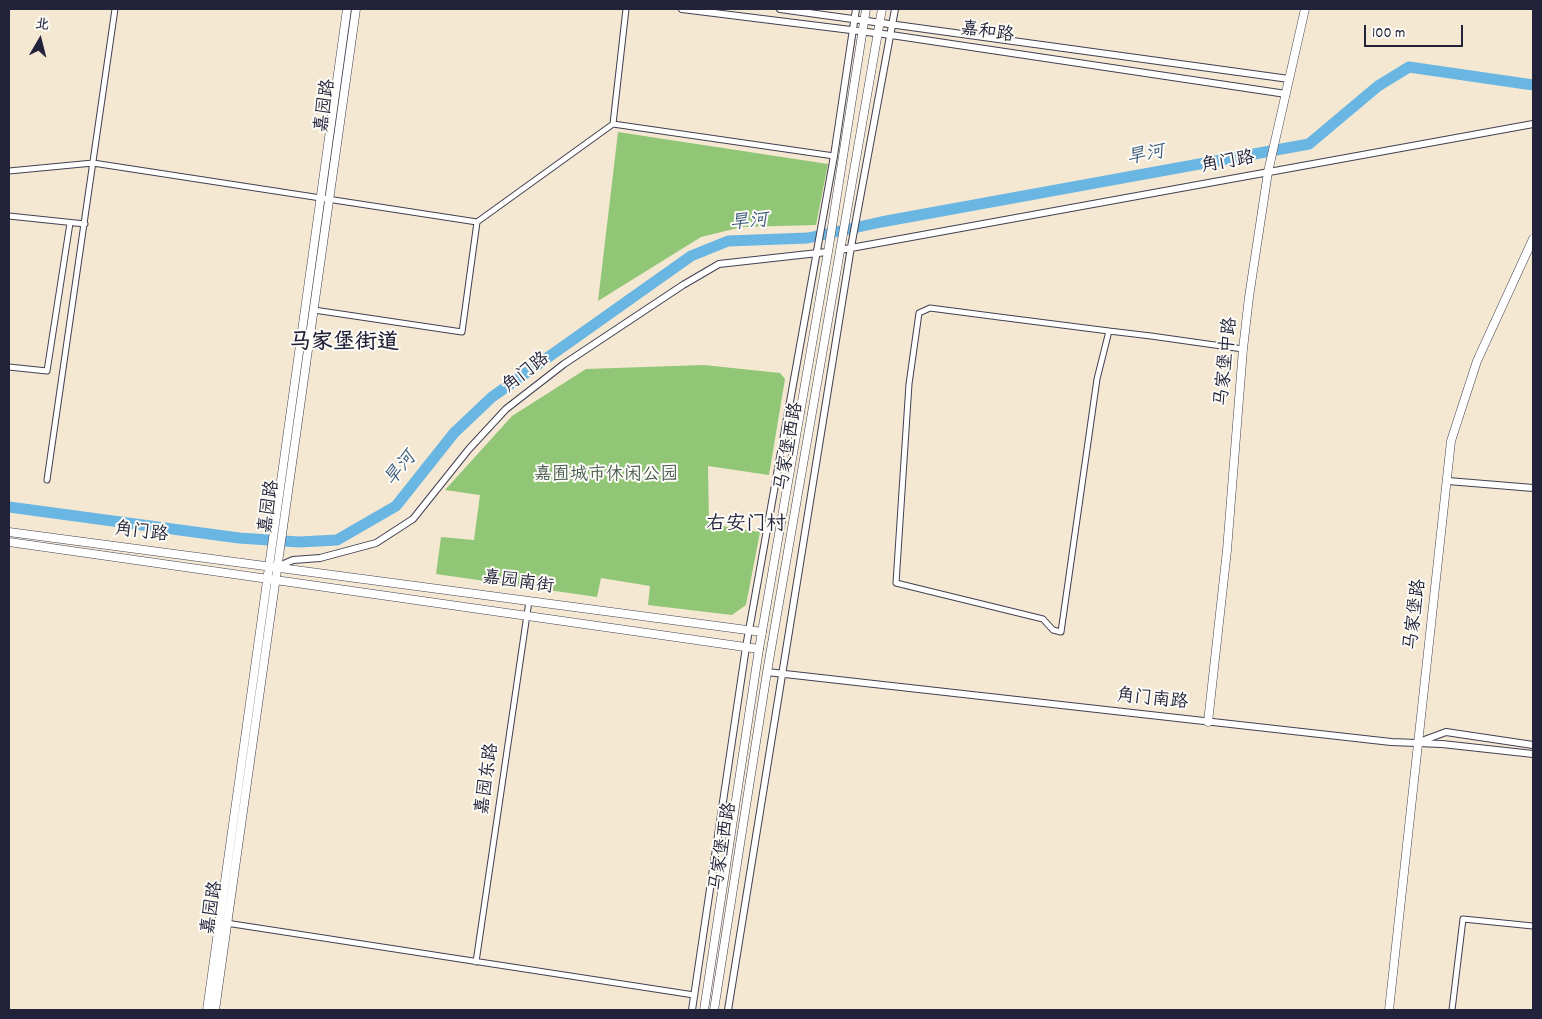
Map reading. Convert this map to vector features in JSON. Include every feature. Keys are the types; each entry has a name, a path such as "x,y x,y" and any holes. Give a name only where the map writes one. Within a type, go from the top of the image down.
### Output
{"main road":[{"name":"嘉园路","path":"207,1010 275,557 320,197 347,9"},
{"name":"嘉园路","path":"280,521 314,310 356,9"},
{"name":"马家堡西路","path":"704,1010 762,632 828,249 866,9"},
{"name":"马家堡西路","path":"714,1010 767,672 882,9"},
{"name":"马家堡中路","path":"1208,722 1227,550 1243,349 1268,169 1278,136 1305,9"},
{"name":"马家堡路","path":"1389,1010 1451,441 1477,361 1533,239"},
{"name":"角门路","path":"9,532 273,567"},
{"name":"角门路","path":"9,542 271,578"},
{"name":"嘉园南街","path":"273,567 762,632"},
{"name":"嘉园路","path":"215,1010 271,578"},
{"name":"嘉园南街","path":"271,578 760,649"}],"street":[{"path":"47,480 115,9"},
{"path":"613,124 626,9"},
{"name":"嘉和路","path":"682,9 891,35 1286,94"},
{"name":"嘉和路","path":"780,9 1289,79"},
{"name":"马家堡西路","path":"692,1010 746,647 821,218 834,156 856,9"},
{"name":"马家堡西路","path":"728,1010 856,216 895,9"},
{"path":"9,171 94,163 477,222 613,124 834,156"},
{"name":"角门路","path":"841,247 1268,169 1533,124"},
{"path":"9,216 85,224"},
{"path":"314,310 462,332 477,222"},
{"path":"9,367 47,371 70,223"},
{"name":"角门路","path":"273,567 293,560 320,558 376,543 413,519 469,449 506,409 564,364 683,285 719,264 828,249"},
{"path":"1109,331 1097,379 1061,632 1053,630 1042,619 896,583 909,384 919,313 930,308 1109,331 1243,349"},
{"path":"1448,481 1533,488"},
{"name":"嘉园东路","path":"476,962 529,601"},
{"name":"角门南路","path":"767,672 1391,742 1418,742 1533,754"},
{"path":"1418,742 1446,732 1533,745"},
{"path":"1452,1010 1463,919 1533,926"},
{"path":"226,923 694,996"}],"green space":[{"path":"618,132 828,164 816,225 742,227 701,237 598,301"},
{"name":"嘉囿城市休闲公园","path":"704,365 780,373 785,379 769,475 708,466 709,524 760,532 746,605 732,615 648,605 650,586 601,578 597,597 436,574 441,537 474,540 480,495 445,490 512,416 586,369"}],"waterway":[{"name":"旱河","path":"9,507 239,538 299,542 337,540 396,506 454,433 492,397 691,256 728,241 808,238 881,222 1309,144 1378,86 1409,67 1533,85"}],"district":[{"name":"马家堡街道","path":"344,345"},
{"name":"右安门村","path":"746,526"}]}
